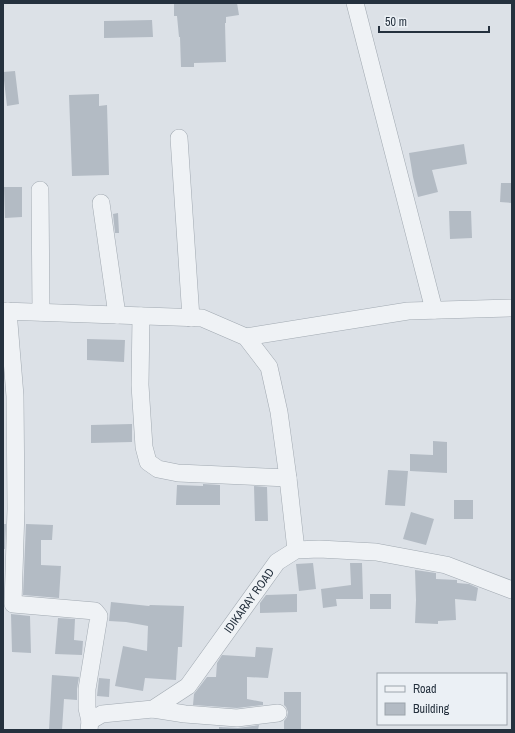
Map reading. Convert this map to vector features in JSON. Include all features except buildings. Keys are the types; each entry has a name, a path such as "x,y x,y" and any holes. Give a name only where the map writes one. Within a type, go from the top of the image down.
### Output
{"street":[{"path":"355,3 434,310"},
{"path":"179,138 191,318"},
{"path":"40,190 41,312"},
{"path":"101,203 117,315"},
{"path":"246,337 408,311 512,308"},
{"path":"90,726 87,708 87,689 99,616 94,612 13,604 16,509 14,396 6,311 202,318 246,337 269,367 279,412 296,550"},
{"path":"141,316 140,385 144,447 148,462 158,469 178,473 288,478"},
{"name":"IDIKARAY ROAD","path":"90,726 102,714 153,709 188,686 277,562 296,550 320,549 376,552 446,565 512,590"},
{"path":"153,709 184,714 237,718 278,714"}]}
